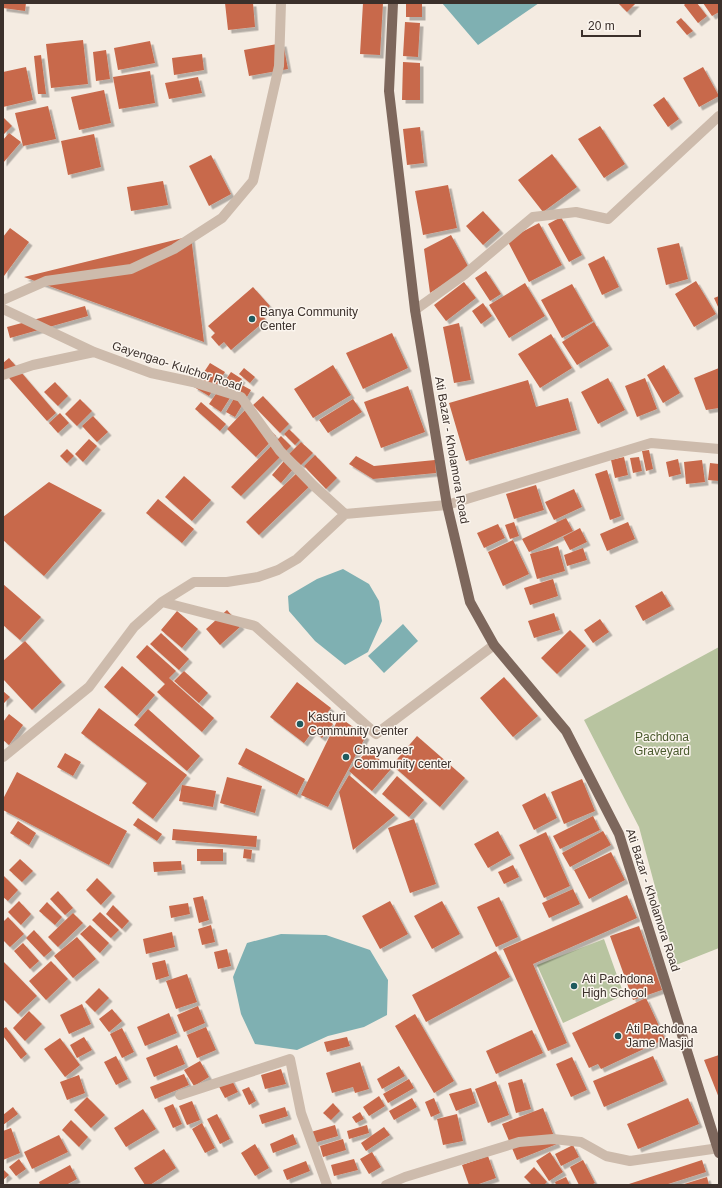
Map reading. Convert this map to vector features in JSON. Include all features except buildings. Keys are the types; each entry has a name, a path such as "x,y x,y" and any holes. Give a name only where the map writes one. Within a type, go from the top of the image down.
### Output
{"main road":[{"name":"Ati Bazar - Kholamora Road","path":"393,3 389,91 415,310 447,505 470,602 494,645 566,731 619,834 718,1150"}],"street":[{"path":"3,300 46,281 131,269 174,249 222,218 253,181 280,66 281,3"},
{"path":"415,310 464,275 533,217 576,212 608,219 719,116"},
{"name":"Gayengao- Kulchor Road","path":"3,309 94,352 151,373 193,382 241,397 280,451 314,486 345,514"},
{"path":"3,375 33,365 94,352"},
{"path":"3,757 89,687 134,627 162,602 194,582 227,582 258,577 278,570 296,558 345,514 447,505 651,443 719,449"},
{"path":"162,602 254,626 376,734 494,645"},
{"path":"180,1095 290,1059 301,1113 327,1185"},
{"path":"386,1185 405,1177 519,1142 554,1139 581,1142 606,1156 630,1161 718,1150"}],"green space":[{"name":"Pachdona Graveyard","path":"719,647 719,948 676,965 639,827 584,720"},
{"path":"604,939 624,995 563,1023 537,965"}],"water":[{"path":"442,3 539,3 478,45"},
{"path":"343,569 369,584 379,601 382,621 368,652 345,665 315,641 289,611 288,596 317,579"},
{"path":"403,624 418,641 384,673 368,656"},
{"path":"281,934 326,935 370,950 388,980 387,1015 364,1027 328,1036 297,1050 255,1044 241,1014 233,977 247,943"}],"place":[{"name":"Banya Community Center","path":"252,319"},
{"name":"Kasturi Community Center","path":"300,724"},
{"name":"Chayaneer Community center","path":"346,757"},
{"name":"Ati Pachdona High School","path":"574,986"},
{"name":"Ati Pachdona Jame Masjid","path":"618,1036"}]}
